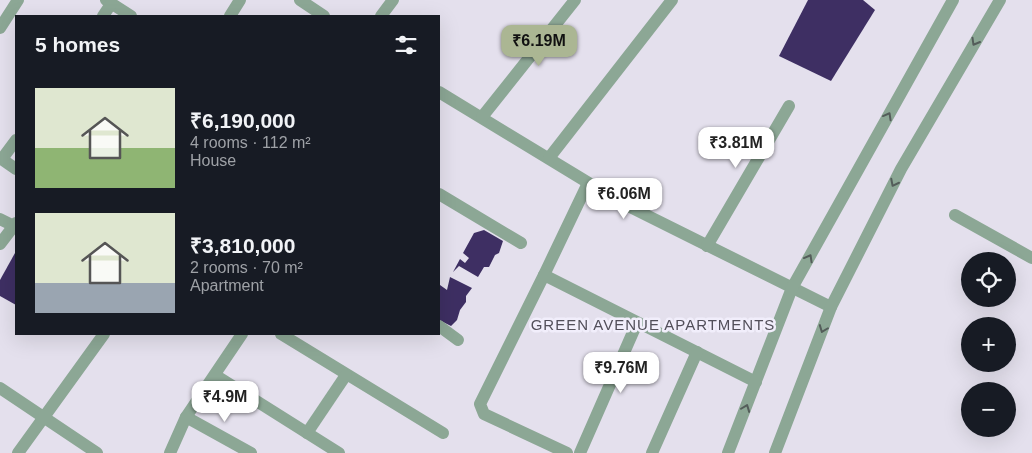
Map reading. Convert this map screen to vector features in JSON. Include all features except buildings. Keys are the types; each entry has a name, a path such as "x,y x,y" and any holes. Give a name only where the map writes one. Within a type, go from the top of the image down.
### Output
{"street":[{"path":"0,28 18,0"},
{"path":"231,15 240,0"},
{"path":"300,0 322,15"},
{"path":"382,15 393,0"},
{"path":"482,117 575,0"},
{"path":"549,158 672,0"},
{"path":"728,453 792,288 953,0"},
{"path":"775,453 831,307 902,169 1000,0"},
{"path":"103,15 109,2 128,15"},
{"path":"440,93 620,202 831,307"},
{"path":"707,246 789,106"},
{"path":"15,141 1,159 15,168"},
{"path":"567,453 484,414 480,404 588,183"},
{"path":"441,200 521,243"},
{"path":"955,215 1032,258"},
{"path":"0,219 15,225"},
{"path":"0,244 15,226"},
{"path":"544,275 756,382"},
{"path":"580,453 637,323"},
{"path":"440,327 458,340"},
{"path":"18,453 103,335"},
{"path":"170,453 186,417 241,335"},
{"path":"283,335 443,433"},
{"path":"652,453 696,352"},
{"path":"215,375 339,453"},
{"path":"307,433 346,375"},
{"path":"0,388 97,453"},
{"path":"186,417 251,453"}],"district":[{"name":"GREEN AVENUE APARTMENTS","path":"653,324"}]}
